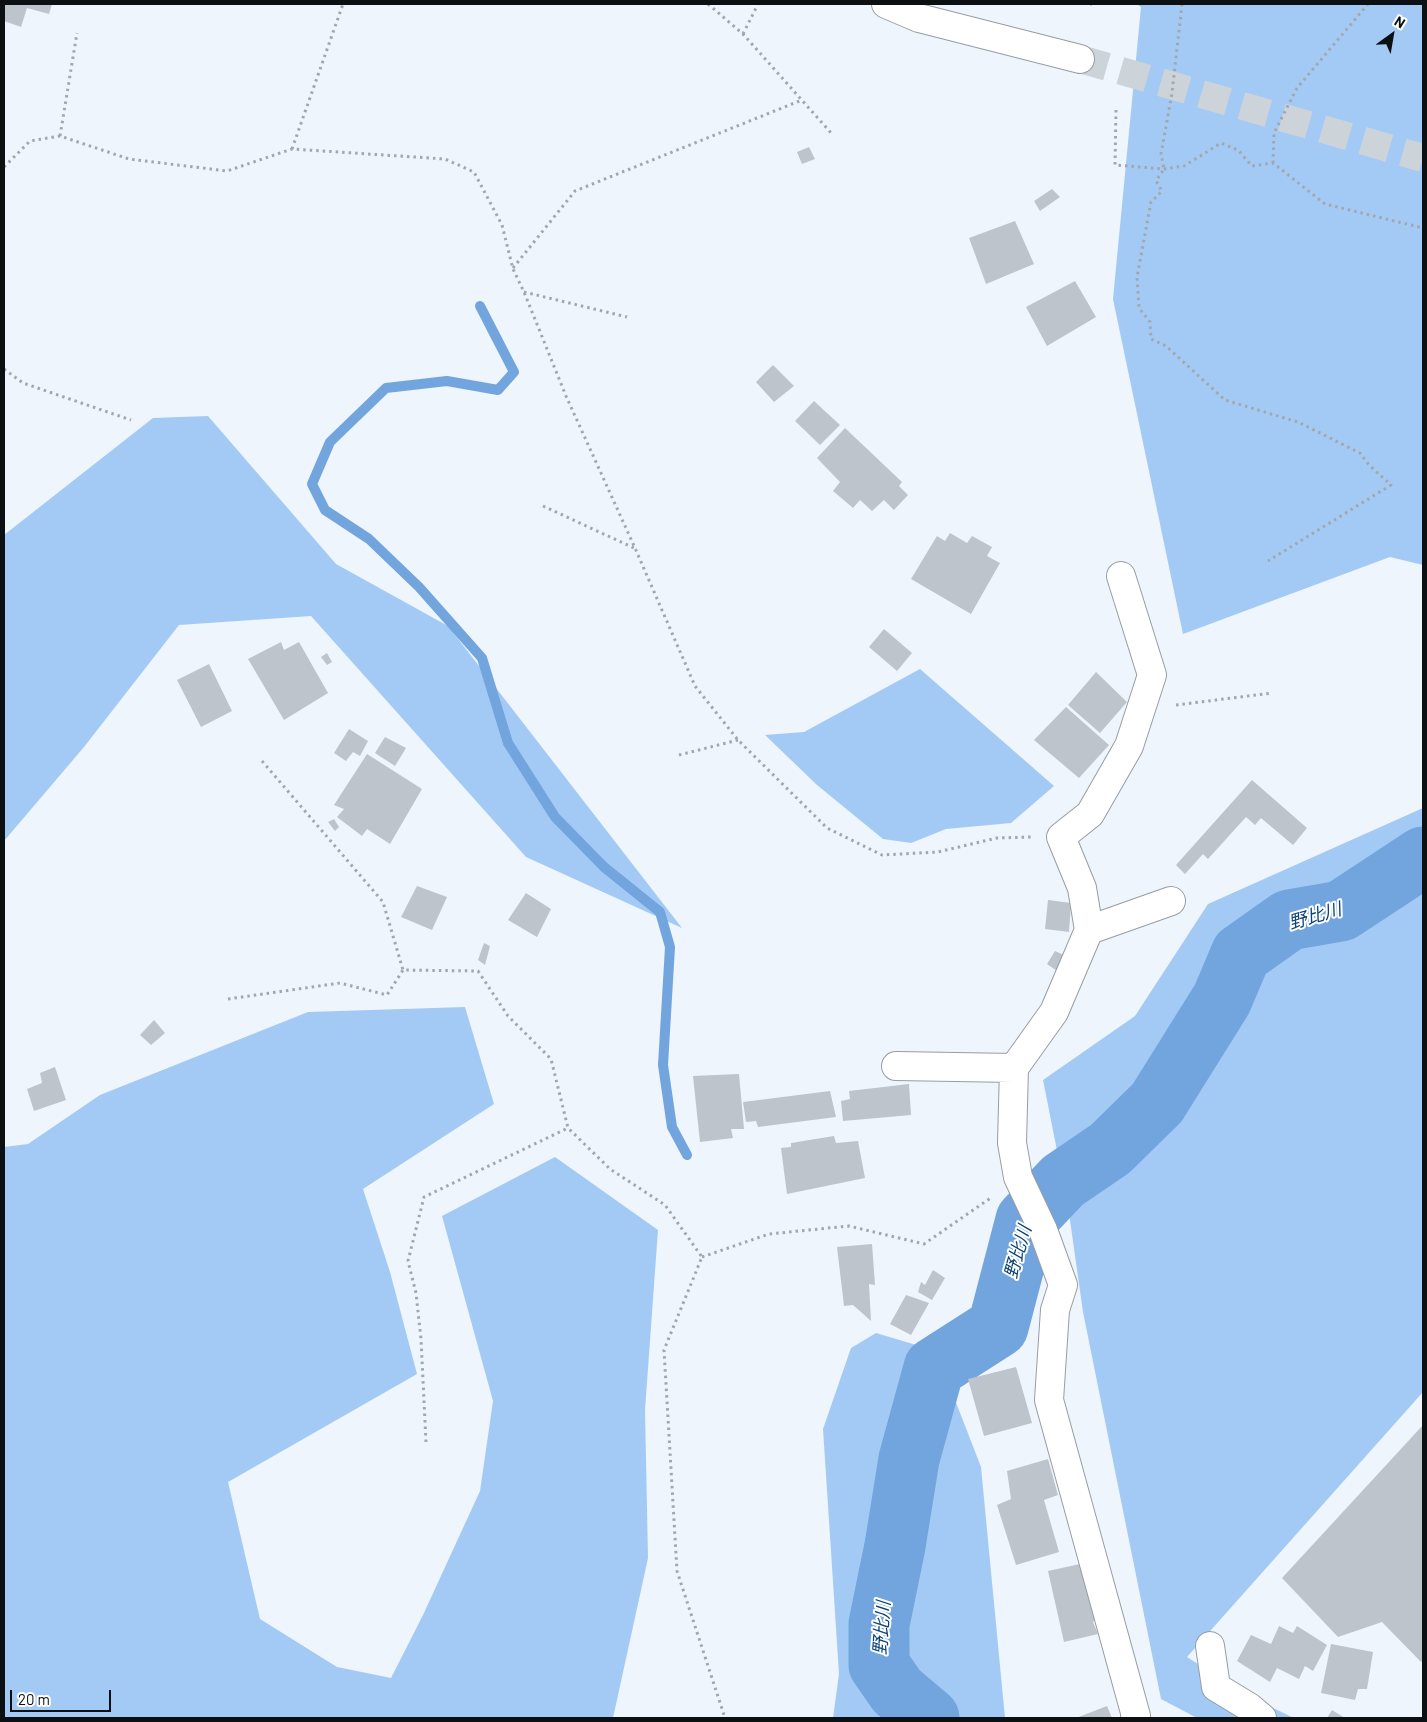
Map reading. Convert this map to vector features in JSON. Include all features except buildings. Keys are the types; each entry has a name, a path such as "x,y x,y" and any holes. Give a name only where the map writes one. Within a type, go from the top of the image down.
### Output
{"street":[{"path":"886,4 919,18 1080,59"},
{"path":"1120,576 1152,675 1129,746 1090,814 1061,837 1082,888 1089,930 1054,1012 1014,1068 1012,1143 1018,1177 1043,1230 1063,1285 1055,1310 1049,1400 1135,1718"},
{"path":"1089,930 1171,901"},
{"path":"896,1066 1014,1068"},
{"path":"1210,1646 1216,1688 1249,1707 1262,1718"}],"path":[{"path":"292,149 343,4"},
{"path":"708,4 743,34 832,134"},
{"path":"743,34 758,4"},
{"path":"1182,4 1172,93 1161,154 1164,169 1156,181 1162,191 1151,202 1137,277 1139,308 1150,322 1151,339 1166,346 1225,400 1298,422 1351,448 1360,453 1370,466 1391,485 1268,560"},
{"path":"1273,163 1274,133 1297,88 1368,4"},
{"path":"60,136 77,33"},
{"path":"513,269 576,191 802,100"},
{"path":"1116,110 1115,165 1164,169 1184,166 1221,143 1238,150 1252,166 1273,163 1325,204 1423,228"},
{"path":"4,167 30,141 60,136 129,159 227,171 292,149 445,159 474,172 502,225 513,269 566,396 695,686 738,740 827,828 882,855 938,852 996,838 1061,837"},
{"path":"524,292 627,317"},
{"path":"4,368 23,383 130,420"},
{"path":"543,506 635,548"},
{"path":"1168,706 1272,693"},
{"path":"679,755 738,740"},
{"path":"228,998 340,983 387,995 403,970 383,902 262,761"},
{"path":"403,970 478,971 508,1016 550,1059 568,1128 610,1169 666,1205 702,1257"},
{"path":"426,1442 421,1338 416,1293 408,1261 424,1197 568,1128"},
{"path":"725,1718 678,1571 664,1350 702,1257 769,1234 849,1226 924,1244 1018,1177"}],"shaded area":[{"path":"1136,4 1423,4 1423,565 1390,557 1183,634 1113,299 1141,7"},
{"path":"208,416 336,564 448,626 682,928 526,857 311,616 179,625 84,747 4,841 4,535 153,418"},
{"path":"920,669 1054,786 1011,823 946,829 911,843 883,839 817,785 765,735 804,732"},
{"path":"1423,808 1423,1392 1187,1657 1250,1697 1294,1718 1197,1718 1161,1699 1083,1312 1068,1206 1043,1080 1135,1016 1208,904"},
{"path":"465,1007 494,1104 363,1189 390,1272 417,1374 228,1482 260,1619 337,1667 391,1678 423,1615 480,1491 493,1401 442,1216 555,1157 658,1230 645,1410 648,1558 613,1718 4,1718 4,1147 28,1144 100,1095 308,1012"},
{"path":"876,1333 923,1347 938,1356 981,1467 1005,1718 833,1718 839,1674 823,1429 851,1348"}],"waterway":[{"path":"480,306 514,372 498,390 447,381 386,388 330,442 312,484 325,510 369,539 419,587 482,658 508,743 555,817 604,867 660,912 670,947 663,1065 672,1127 687,1155"},
{"name":"野比川","path":"929,1718 897,1691 879,1665 879,1624 895,1546 909,1459 934,1368 998,1327 1026,1220 1063,1181 1110,1149 1157,1103 1222,999 1241,954 1289,920 1341,911 1423,857"}],"tunnel":[{"path":"1080,59 1423,158"}]}
